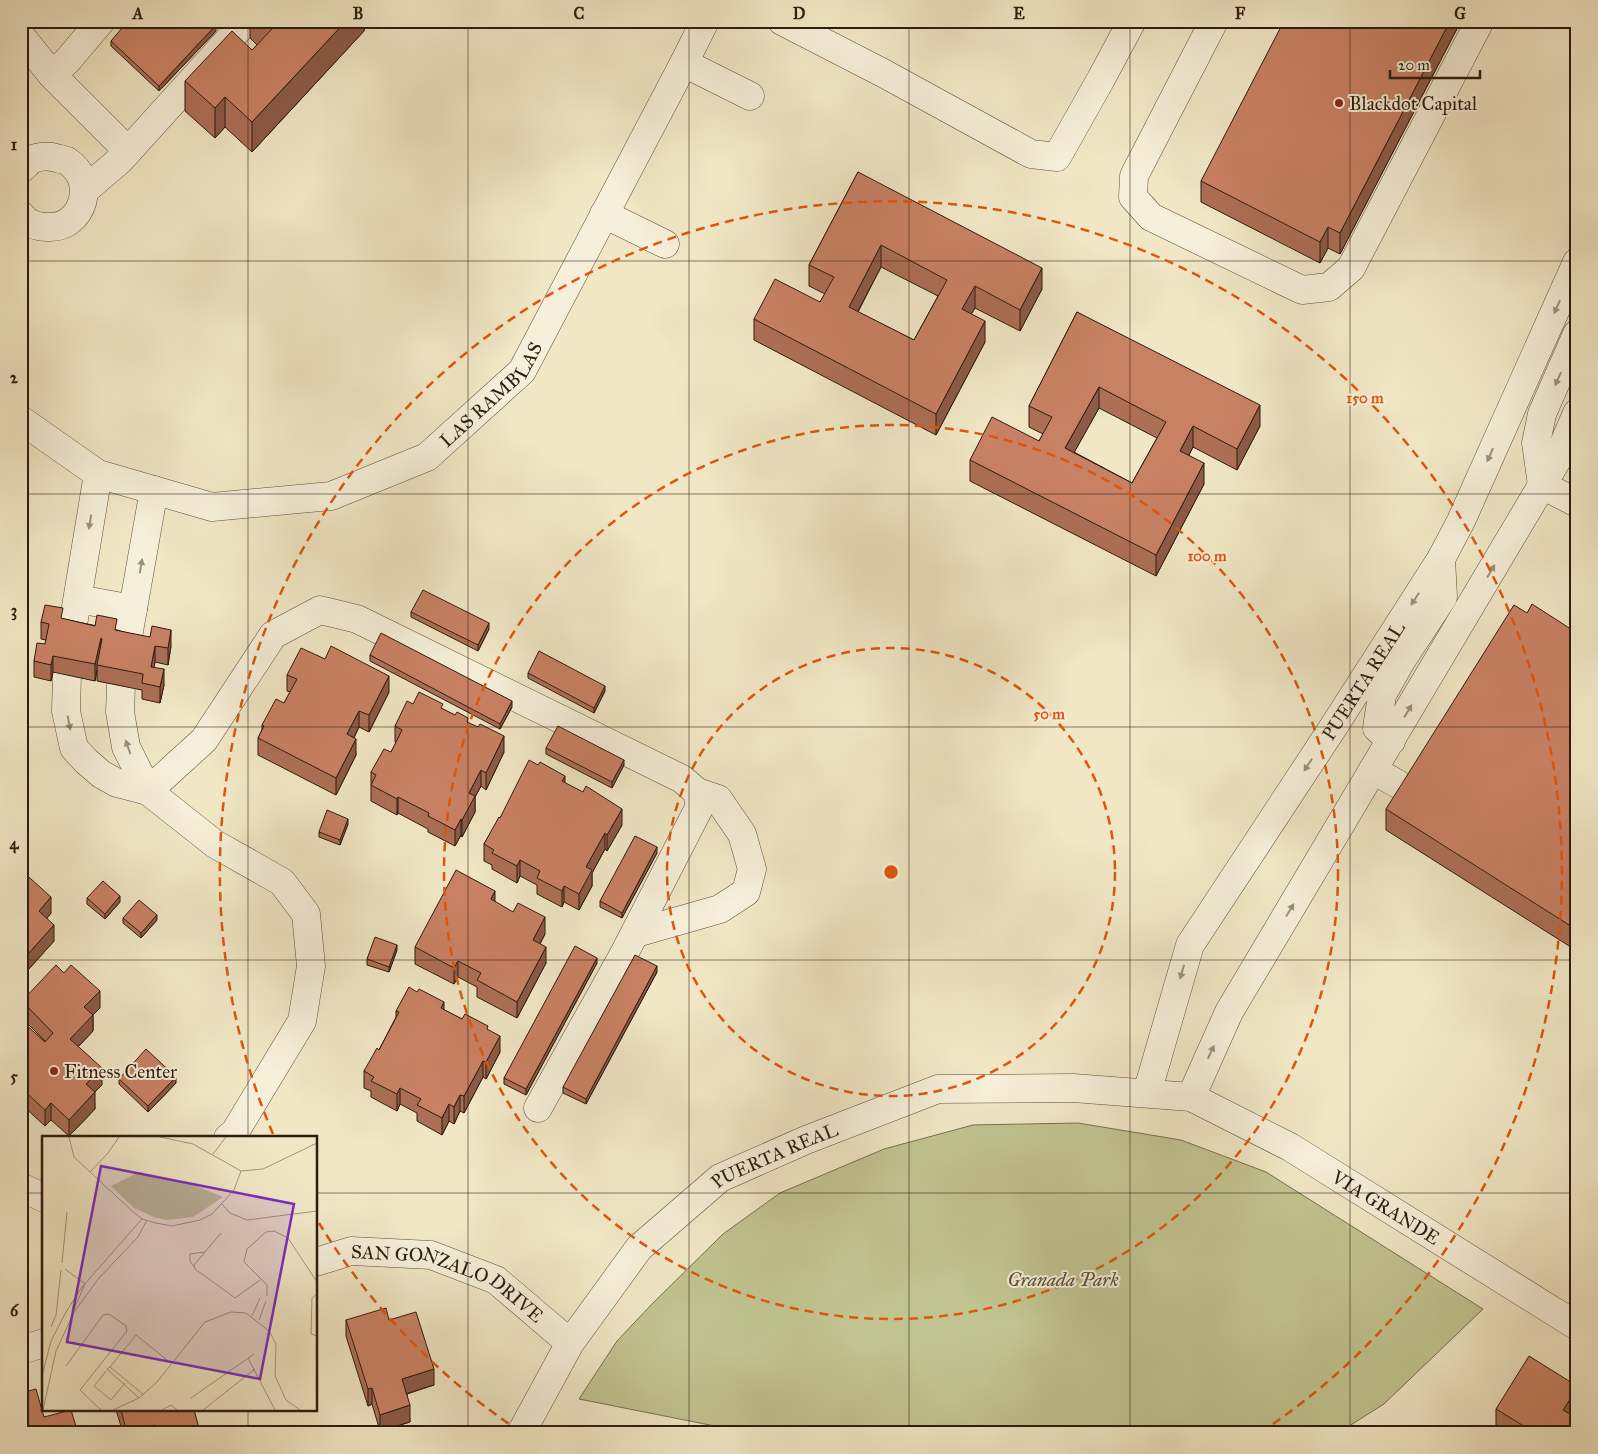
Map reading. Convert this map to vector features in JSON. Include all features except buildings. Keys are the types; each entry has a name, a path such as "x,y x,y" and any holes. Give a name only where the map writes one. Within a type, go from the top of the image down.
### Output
{"street":[{"path":"52,75 68,60 101,21"},
{"path":"85,190 117,163 246,21"},
{"name":"LAS RAMBLAS","path":"21,420 98,474 212,507 331,496 427,457 522,371 705,21"},
{"path":"782,21 883,73 1031,154 1057,157 1132,21"},
{"path":"1214,21 1134,176 1133,198 1151,217 1302,290 1329,287 1350,268 1480,21"},
{"path":"21,36 52,75 128,151"},
{"path":"684,63 750,96"},
{"path":"21,169 34,159 50,156 67,161 80,174 85,190 82,207 71,220 55,228 38,227 21,215"},
{"path":"604,214 665,244"},
{"name":"PUERTA REAL","path":"1147,1093 1190,945 1334,726 1441,558 1460,521 1577,262"},
{"path":"1542,485 1536,443 1542,414 1577,334"},
{"path":"1190,1097 1230,1012 1557,460 1577,414"},
{"path":"71,637 98,474"},
{"path":"1542,485 1577,503"},
{"path":"126,648 154,490"},
{"path":"1391,740 1377,728 1382,695 1401,661 1443,597 1441,558"},
{"path":"78,599 133,609"},
{"path":"148,791 204,740 273,635 320,610 357,619 682,779 697,792 718,799 742,834 752,869 746,892 720,909 636,933"},
{"path":"67,675 66,711 74,748 101,774 117,782 148,791 215,844 282,882 306,914 311,966 302,1021 230,1136"},
{"path":"121,686 120,712 126,747 148,791"},
{"path":"1373,770 1410,791"},
{"path":"538,1108 636,933 700,806 697,792"},
{"name":"PUERTA REAL","path":"521,1433 570,1343 639,1248 720,1178 806,1140 938,1089 1072,1088 1190,1097"},
{"name":"VIA GRANDE","path":"1190,1097 1290,1147 1577,1326"},
{"path":"21,1187 42,1197"},
{"name":"SAN GONZALO DRIVE","path":"318,1261 351,1251 431,1256 496,1280 570,1343"},
{"path":"21,1350 42,1344"}],"green space":[{"name":"Granada Park","path":"1078,1123 1181,1140 1266,1172 1483,1309 1384,1404 1338,1433 750,1433 579,1399 617,1341 651,1305 723,1234 780,1193 884,1149 973,1125"}],"place":[{"name":"Blackdot Capital","path":"1339,103"},
{"name":"Fitness Center","path":"54,1071"}]}
